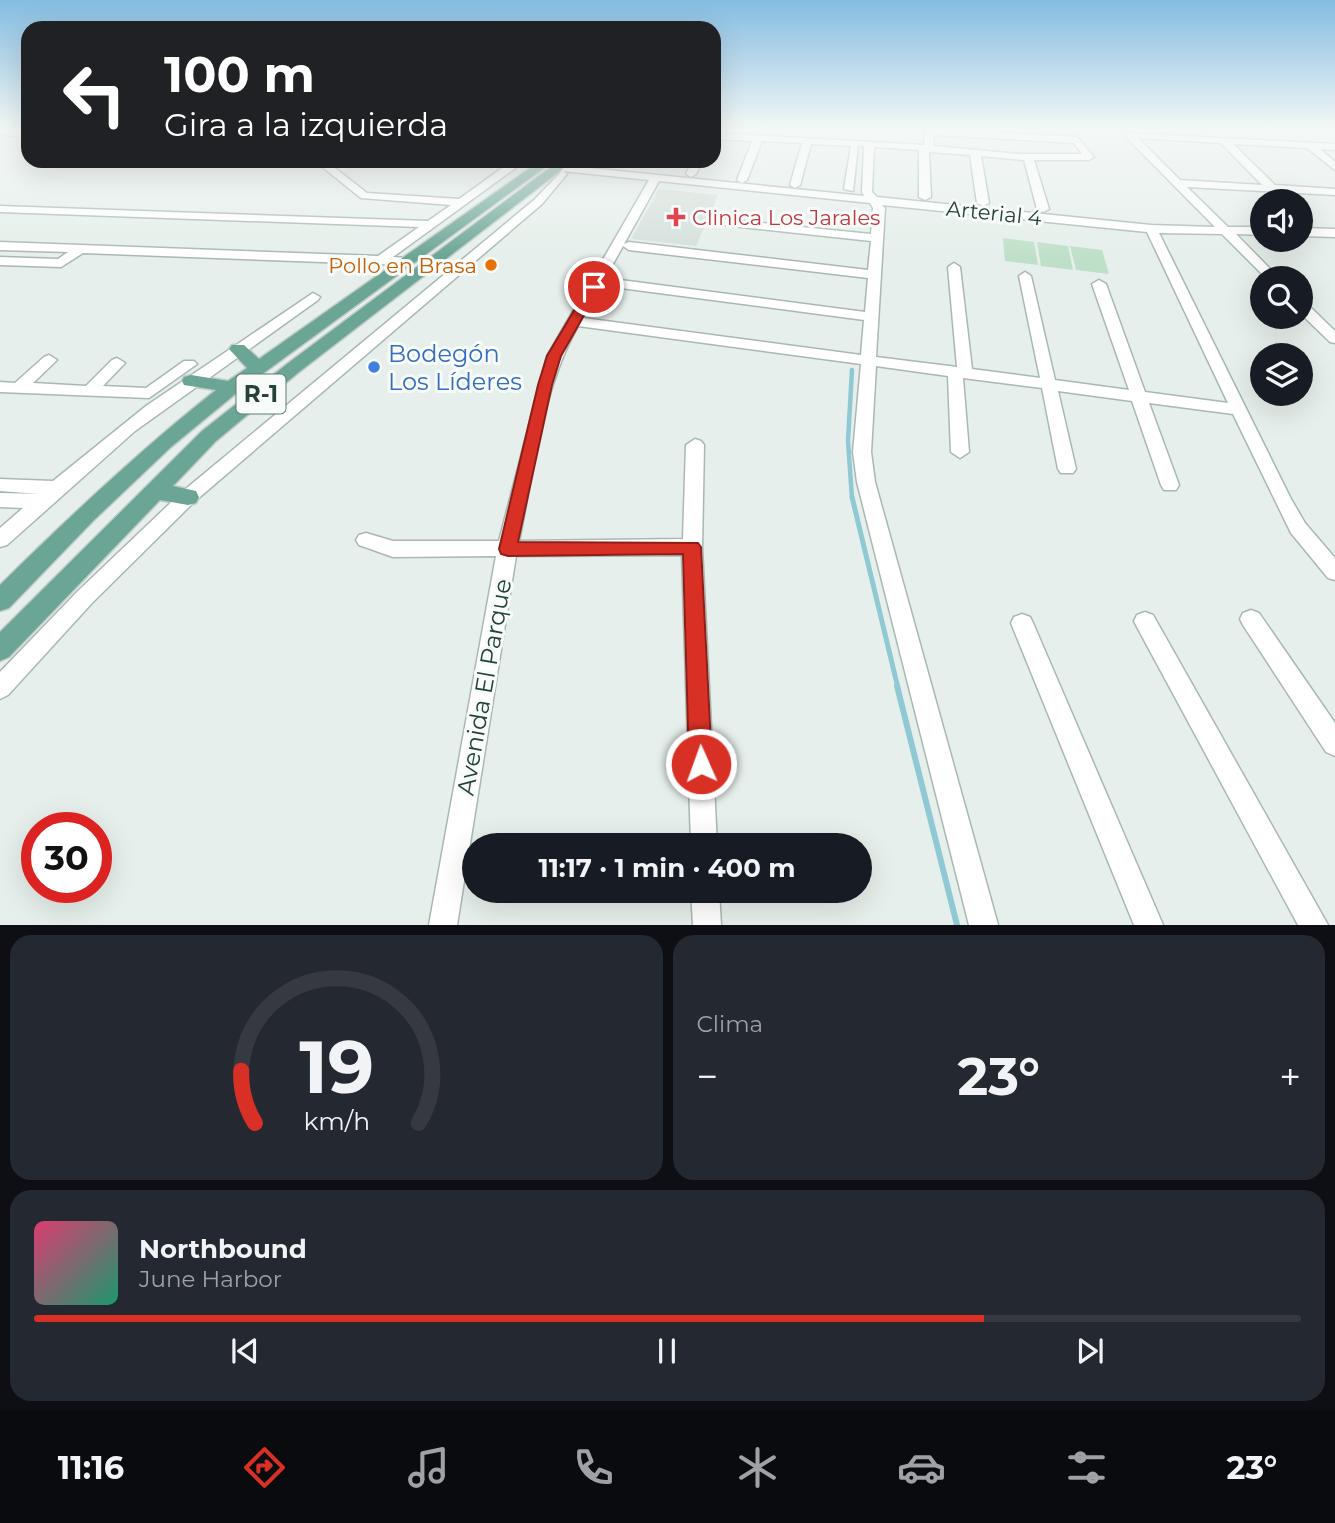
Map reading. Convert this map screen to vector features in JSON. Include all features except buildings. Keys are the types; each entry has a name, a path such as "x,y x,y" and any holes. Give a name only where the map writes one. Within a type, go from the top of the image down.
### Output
{"main road":[{"name":"R-1","path":"0,601 164,442 470,201 528,172"},
{"name":"R-1","path":"0,649 209,436 283,376 468,237 534,172"},
{"path":"446,211 470,201"},
{"path":"468,237 491,242"},
{"path":"238,349 258,369"},
{"path":"190,373 232,387"},
{"path":"154,491 188,496"}],"street":[{"path":"333,172 365,196 470,201"},
{"path":"346,172 370,190 470,201"},
{"path":"0,688 85,597 188,496 538,201 540,172"},
{"name":"Arterial 4","path":"587,172 1153,233 1250,231"},
{"path":"742,180 745,172"},
{"path":"795,185 798,172"},
{"path":"849,189 851,172"},
{"path":"872,172 878,181 880,193 876,205 877,238 862,452 866,482 984,925"},
{"path":"925,197 926,172"},
{"path":"978,172 983,203"},
{"path":"1032,172 1043,209"},
{"path":"1165,172 1261,266"},
{"path":"1255,172 1273,189"},
{"name":"Avenida El Parque","path":"443,925 508,549 545,385 554,356 654,181"},
{"path":"1176,183 1273,189"},
{"path":"1313,191 1335,192"},
{"path":"0,246 381,260 409,251 428,224 446,211 470,201"},
{"path":"0,209 428,224"},
{"path":"713,221 877,238"},
{"path":"1313,232 1335,233"},
{"path":"1153,233 1298,527 1335,572"},
{"path":"629,246 874,275"},
{"path":"0,261 61,263 80,249"},
{"path":"381,260 409,251"},
{"path":"954,267 960,373 960,452"},
{"path":"1025,276 1067,469"},
{"path":"612,283 870,317"},
{"path":"1099,284 1170,485"},
{"path":"0,387 149,393 238,349 313,297"},
{"path":"1313,318 1335,339"},
{"path":"575,321 1239,410"},
{"path":"19,388 49,360"},
{"path":"90,391 117,363"},
{"path":"0,540 55,488 190,373"},
{"path":"695,444 692,547 704,833"},
{"path":"0,485 55,488"},
{"path":"0,500 40,502"},
{"path":"366,540 393,549 692,547"},
{"path":"1251,619 1335,744"},
{"path":"1144,621 1314,925"},
{"path":"1022,623 1149,925"},
{"path":"706,903 707,925"}],"shaded area":[{"name":"Clinica Los Jarales","path":"659,189 718,195 696,246 631,239"}],"green space":[{"path":"1003,238 1034,242 1038,265 1005,261"},
{"path":"1037,242 1068,246 1073,270 1041,266"},
{"path":"1070,246 1102,250 1109,274 1076,270"}],"waterway":[{"path":"852,370 848,441 852,498"},
{"path":"852,497 898,688"},
{"path":"897,686 957,925"}],"place":[{"name":"Clinica Los Jarales","path":"676,217"},
{"name":"Pollo en Brasa","path":"491,265"},
{"name":"Bodegón Los Líderes","path":"374,367"}],"route":[{"path":"594,287 554,356 508,549 692,547 701,764"}]}
